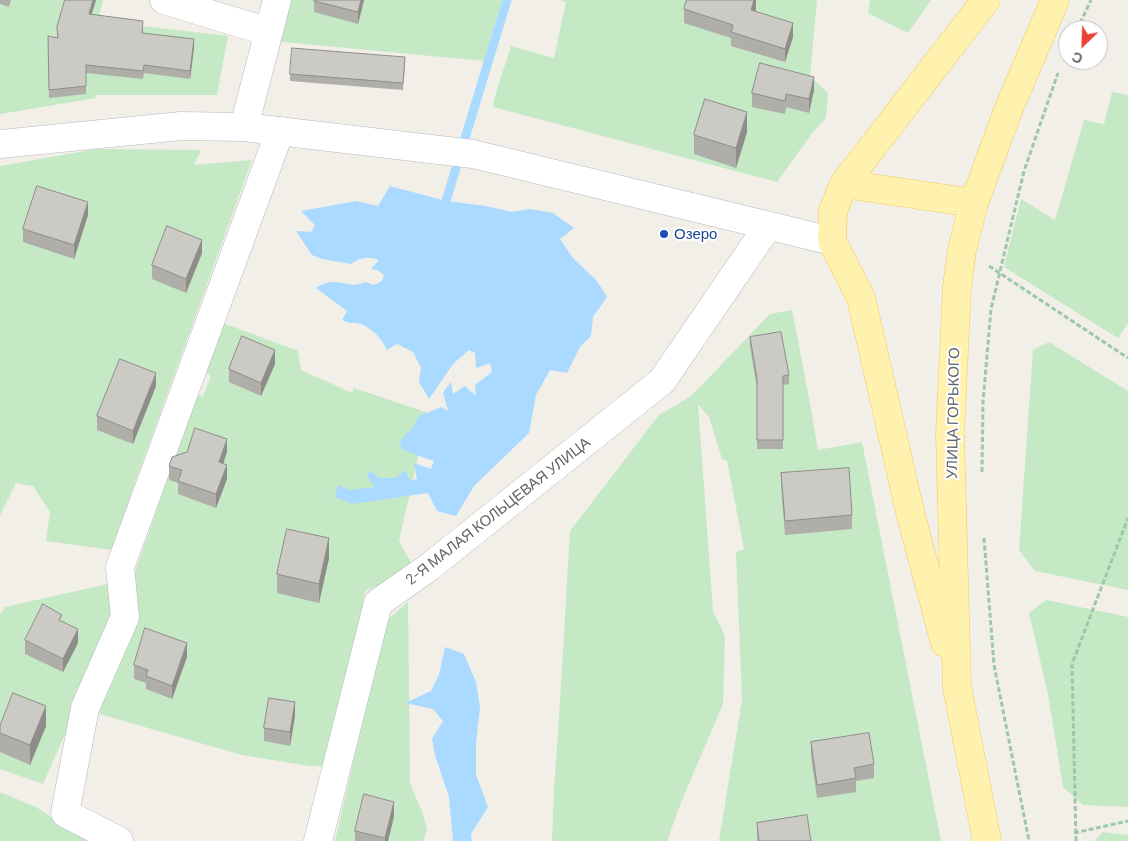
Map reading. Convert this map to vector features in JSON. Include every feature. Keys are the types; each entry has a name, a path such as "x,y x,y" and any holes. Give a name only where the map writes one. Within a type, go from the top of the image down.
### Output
{"main road":[{"path":"957,687 911,516 861,298 832,241 833,211 844,184 986,0"},
{"name":"УЛИЦА ГОРЬКОГО","path":"987,841 957,687 950,434 957,287 962,250 974,202 1009,108 1055,0"},
{"path":"844,184 974,202"}],"street":[{"path":"164,0 269,32"},
{"path":"244,126 277,0"},
{"path":"0,144 181,126 244,126 473,154 832,241"},
{"path":"119,841 65,813 85,708 126,616 120,567 280,131"},
{"name":"2-Я МАЛАЯ КОЛЬЦЕВАЯ УЛИЦА","path":"318,841 378,603 428,568 662,382 768,226"}],"path":[{"path":"1082,20 1091,0"},
{"path":"982,480 984,393 991,310 1024,171 1059,70"},
{"path":"962,250 1128,358"},
{"path":"1076,841 1074,834 1072,664 1128,518"},
{"path":"983,529 994,665 1029,841"},
{"path":"1074,834 1128,821"}],"green space":[{"path":"0,0 103,0 98,21 228,36 217,95 95,95 96,98 0,114"},
{"path":"283,0 502,0 484,61 273,41"},
{"path":"559,0 817,0 810,76 828,93 826,118 812,133 777,182 493,107 511,46 554,58 566,2"},
{"path":"870,0 931,0 908,33 868,13"},
{"path":"1112,92 1128,95 1128,323 1118,338 1004,267 1021,199 1055,220 1084,120 1104,124"},
{"path":"97,149 201,150 194,165 252,160 112,550 46,541 50,512 33,486 16,483 0,515 0,166"},
{"path":"792,310 818,450 862,442 941,841 719,841 742,700 736,552 744,549 727,461 722,459 709,417 698,404 713,611 725,636 723,704 680,805 667,841 552,841 570,531 659,415 688,398 699,388 770,314"},
{"path":"223,323 298,351 301,370 352,393 354,388 428,413 399,541 415,570 365,591 330,755 322,766 310,766 242,755 96,713 139,613 133,578 197,395 203,396 211,376 206,371"},
{"path":"1049,342 1128,391 1128,590 1035,571 1019,550 1033,350"},
{"path":"112,583 115,621 43,784 0,769 0,614 5,607"},
{"path":"1046,600 1128,617 1128,807 1083,805 1063,787 1048,694 1029,613"},
{"path":"408,602 410,783 423,814 427,830 423,841 335,841 386,621"},
{"path":"0,792 36,807 88,841 0,841"},
{"path":"1103,832 1128,835 1128,841 1094,841"}],"water":[{"path":"390,186 446,201 486,206 512,212 530,209 553,213 574,228 560,239 573,258 597,281 607,297 593,317 591,336 580,347 567,373 550,370 536,395 529,433 474,486 456,516 437,511 428,493 352,504 335,497 338,485 349,490 375,487 367,476 370,471 380,478 396,478 405,470 410,481 417,479 414,463 431,469 434,461 403,450 399,442 413,427 419,416 441,407 448,411 443,392 451,382 453,394 465,386 476,396 475,385 492,372 490,363 476,368 475,353 469,350 453,364 429,399 419,382 421,368 413,352 397,344 387,350 380,338 369,329 361,324 342,320 347,311 316,288 332,282 352,285 365,282 374,285 382,281 384,275 377,270 371,269 379,260 365,258 351,264 322,259 312,255 296,231 311,232 315,225 301,211 356,201 378,206"},
{"path":"445,647 464,654 476,682 480,707 476,744 476,775 488,807 471,834 472,841 453,841 449,797 435,755 432,739 443,721 433,709 405,703 431,691 439,675"}],"building":[{"path":"65,0 93,0 89,14 143,21 142,33 194,39 190,71 144,65 143,71 86,65 86,86 49,90 48,36 58,38 57,27"},
{"path":"314,0 361,0 358,12"},
{"path":"687,0 754,0 751,10 793,23 785,49 731,32 733,25 684,9"},
{"path":"292,48 405,57 403,83 290,74"},
{"path":"760,63 814,77 809,99 786,94 785,101 752,93"},
{"path":"705,99 747,112 736,148 694,135"},
{"path":"37,186 88,202 74,245 23,229"},
{"path":"167,226 202,240 186,279 152,265"},
{"path":"781,332 789,375 783,376 783,440 757,440 757,379 750,337"},
{"path":"242,336 275,350 261,383 229,369"},
{"path":"120,359 156,373 133,431 97,416"},
{"path":"195,428 227,439 219,462 227,465 216,494 178,481 182,470 169,466 172,457 187,452"},
{"path":"849,468 852,515 785,521 781,473"},
{"path":"287,529 329,538 319,584 277,574"},
{"path":"43,604 62,615 59,620 78,629 63,659 25,640"},
{"path":"145,628 187,643 172,686 146,676 148,670 134,665"},
{"path":"13,693 46,706 30,745 0,733 0,726"},
{"path":"269,698 295,702 290,732 264,728"},
{"path":"869,733 874,764 854,768 856,778 817,785 811,742"},
{"path":"364,794 394,802 385,838 355,831"},
{"path":"807,815 811,841 759,841 757,823"}],"waterway":[{"path":"446,201 507,0"}],"place":[{"name":"Озеро","path":"664,234"}]}
